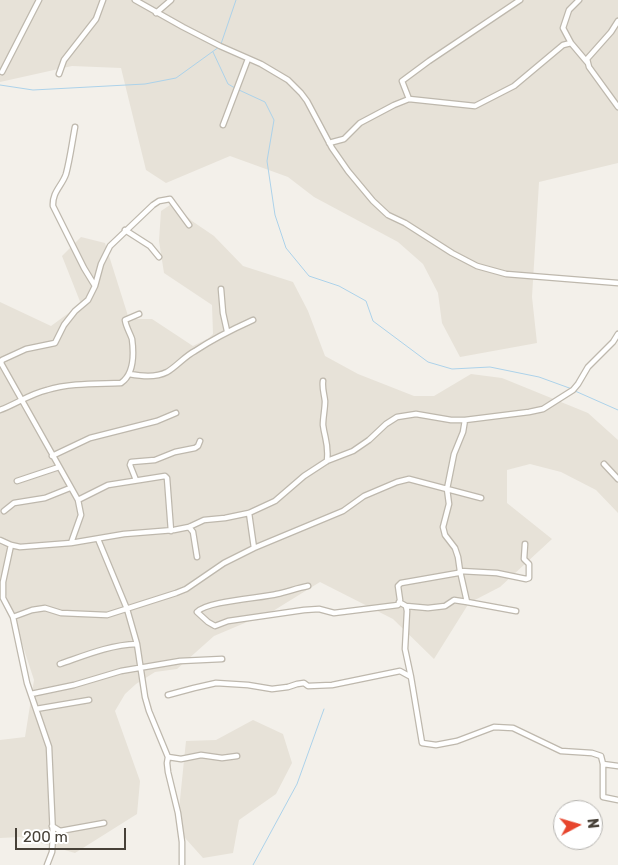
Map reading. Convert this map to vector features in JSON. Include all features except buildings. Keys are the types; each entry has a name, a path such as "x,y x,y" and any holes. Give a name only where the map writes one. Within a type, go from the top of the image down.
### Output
{"street":[{"path":"2,72 39,0"},
{"path":"59,74 64,60 96,19 103,0"},
{"path":"135,0 220,46 281,75 295,86 307,101 329,143 348,171 373,201 388,215 469,262 492,271 517,276 585,279 618,283"},
{"path":"156,13 171,0"},
{"path":"409,99 402,80 520,0"},
{"path":"578,0 569,10 563,28 571,43 615,99 618,107"},
{"path":"587,62 588,56 611,32 618,21"},
{"path":"329,143 344,140 360,123 394,104 409,99 475,106 514,86 563,45 571,43"},
{"path":"223,125 248,58"},
{"path":"75,128 65,176 53,199 53,206 60,224 95,286"},
{"path":"71,543 81,515 78,500 1,363 2,360 26,349 55,343 64,325 75,311 88,300 95,286 101,264 110,246 153,205 167,199 172,201 189,225"},
{"path":"125,230 150,246 159,257"},
{"path":"221,289 227,331"},
{"path":"0,410 48,389 121,383 129,374 133,358 131,337 125,320 139,314"},
{"path":"129,374 140,376 155,375 168,371 194,351 227,331 253,320"},
{"path":"0,540 20,547 71,543 124,534 171,531 204,520 249,513 274,501 304,476 327,461 353,451 397,417 416,414 451,420 466,420 546,408 573,390 592,362 613,342 618,334"},
{"path":"323,381 325,413 323,425 328,445 327,461"},
{"path":"52,456 90,438 157,422 176,413"},
{"path":"466,420 454,454 447,489 449,504 443,527 445,535 455,548 458,557 467,602"},
{"path":"136,480 130,465 132,462 155,460 195,448 200,441"},
{"path":"604,464 618,479"},
{"path":"17,481 59,467"},
{"path":"78,500 108,485 162,476 167,478 171,531"},
{"path":"14,617 32,610 45,608 61,613 107,615 127,609 186,588 224,563 254,548 343,511 364,496 397,482 409,479 481,498"},
{"path":"4,511 14,503 45,498 70,488"},
{"path":"249,513 254,548"},
{"path":"189,526 193,532 197,557"},
{"path":"98,539 127,609 142,668 145,697 168,756 168,772 178,813 182,842 182,865"},
{"path":"516,611 454,600 445,606 428,608 406,606 400,602 398,586 401,583 458,573 460,570 529,578 530,564 524,559 524,544"},
{"path":"11,545 3,582 3,592 6,604 14,617 25,674 49,747 52,852 47,865"},
{"path":"308,586 278,594 230,601 201,608 197,612 212,626 215,626 225,622 304,610 319,609 334,613 346,612 398,605 400,602"},
{"path":"406,606 405,649 422,743 436,745 457,741 494,727 513,728 561,751 592,753 601,756 604,797 618,800"},
{"path":"60,664 108,647 137,644"},
{"path":"31,694 74,685 115,672 180,661 222,659"},
{"path":"168,695 216,683 272,689 304,683 308,686 332,685 400,671 411,678"},
{"path":"36,710 90,700"},
{"path":"168,756 181,759 201,755 222,758 237,756"},
{"path":"603,764 618,766"},
{"path":"52,826 60,831 104,823"}],"shaded area":[{"path":"0,0 618,0 618,163 539,182 532,297 537,343 460,357 442,323 438,293 423,264 398,242 314,197 288,177 230,156 166,183 146,170 121,68 72,66 0,82"},
{"path":"173,203 192,221 214,236 243,266 293,282 308,311 325,356 358,374 414,396 434,396 471,374 502,378 588,413 618,440 618,513 596,490 561,472 530,464 507,470 507,503 552,539 500,587 469,603 434,659 393,619 320,582 273,611 214,636 177,669 155,672 136,684 125,694 115,711 140,781 137,814 75,853 20,837 0,838 0,740 25,737 34,680 0,576 0,302 51,326 81,304 62,256 81,237 105,243 129,319 152,319 193,346 209,338 213,334 212,305 164,273 159,241 161,211"},
{"path":"253,720 283,734 292,763 276,794 239,820 233,853 203,858 177,829 186,741 216,740"}],"waterway":[{"path":"221,44 236,0"},
{"path":"0,85 33,90 145,84 176,78 219,47"},
{"path":"213,52 228,84 235,88"},
{"path":"239,90 265,102 274,120 267,161 275,215 286,248 309,276 339,286 366,301 373,321 428,362 452,369 490,367 539,377 572,389"},
{"path":"575,391 618,410"},
{"path":"253,865 297,784 324,709"}]}
